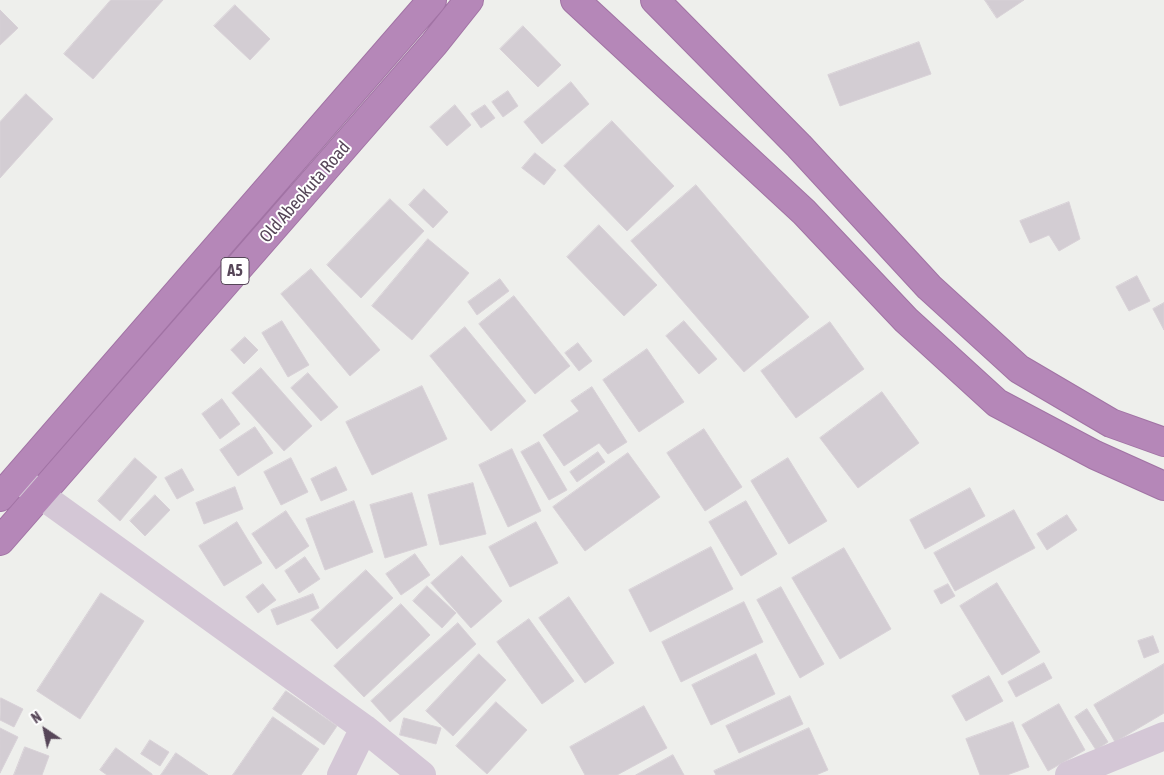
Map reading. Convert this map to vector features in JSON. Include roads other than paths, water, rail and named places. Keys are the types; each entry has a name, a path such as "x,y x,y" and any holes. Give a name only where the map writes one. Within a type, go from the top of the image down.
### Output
{"highway":[{"name":"Old Abeokuta Road","path":"8,487 432,0"},
{"name":"Old Abeokuta Road","path":"0,541 427,52 469,0"},
{"path":"575,0 804,212 906,320 997,402 1095,455 1164,486"},
{"path":"655,0 799,146 929,287 1019,369 1111,423 1164,442"}],"street":[{"path":"8,487 40,495 364,728 422,775"},
{"path":"341,775 364,728"},
{"path":"1070,775 1164,736"}]}
